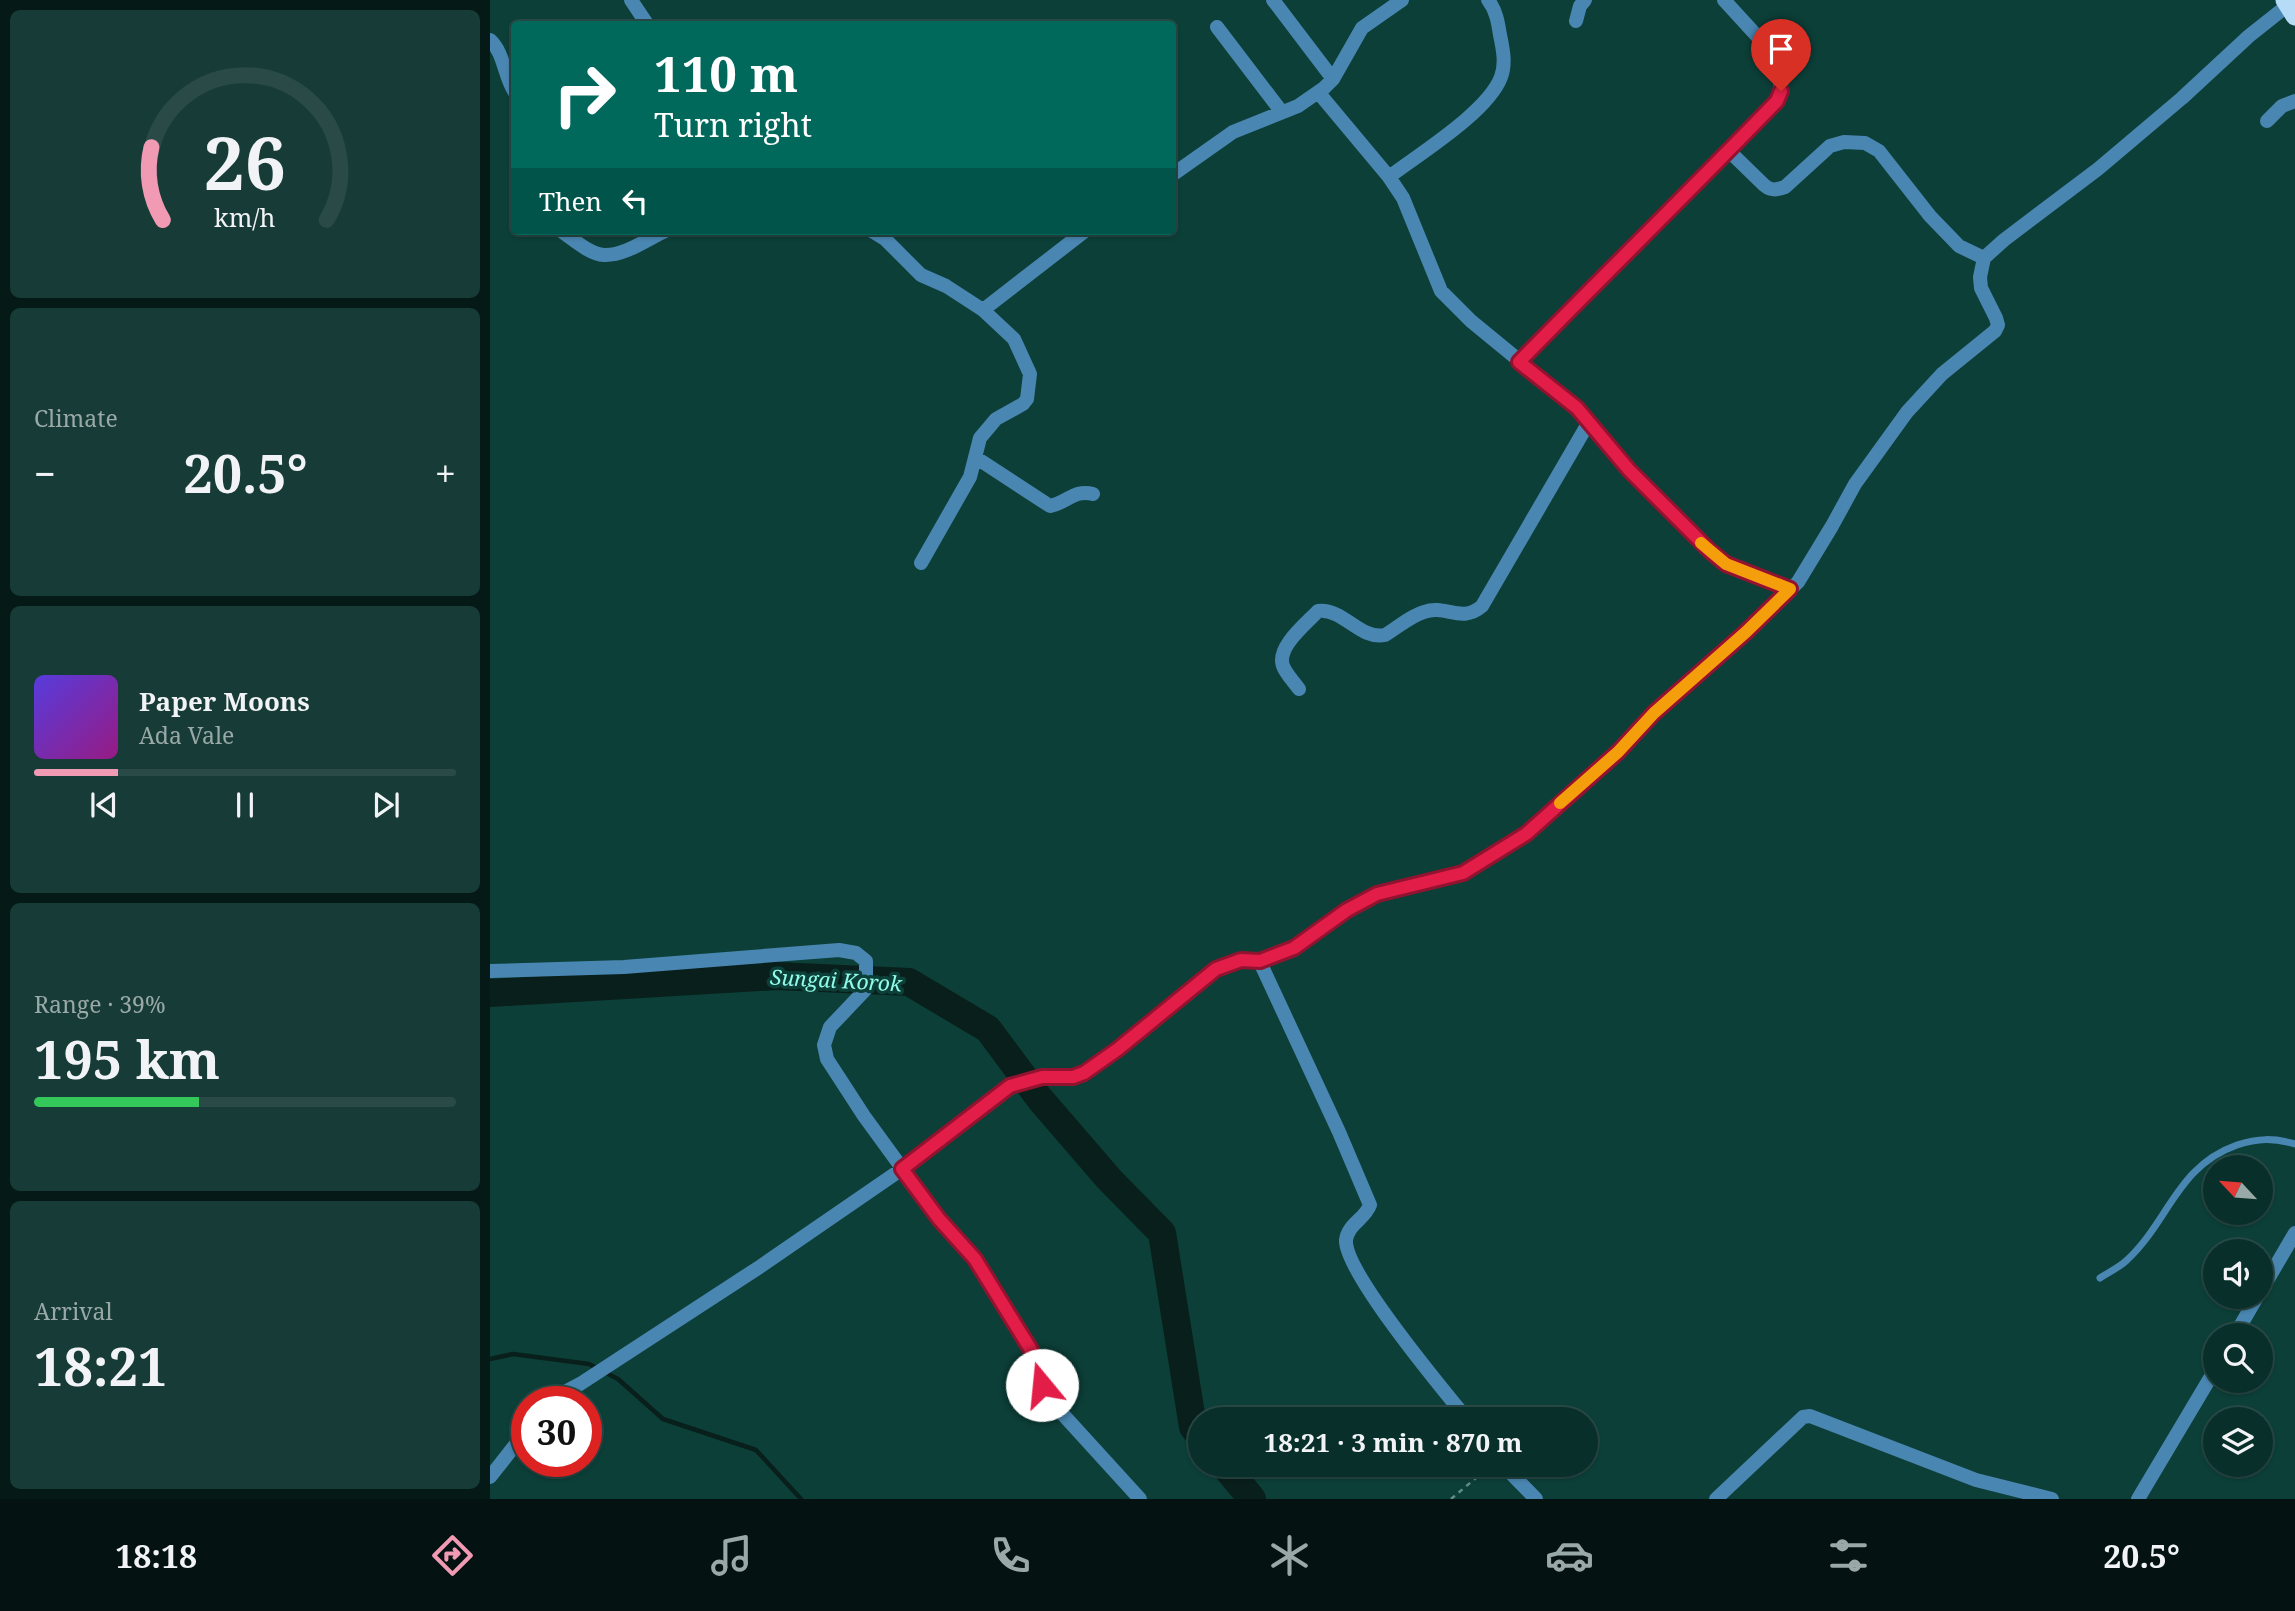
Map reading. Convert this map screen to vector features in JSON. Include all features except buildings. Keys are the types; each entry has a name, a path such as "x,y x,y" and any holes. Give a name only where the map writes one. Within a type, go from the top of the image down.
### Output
{"street":[{"path":"631,0 645,21"},
{"path":"1272,0 1333,79"},
{"path":"1176,172 1233,132 1298,106 1318,92 1333,79 1362,29 1402,0"},
{"path":"1390,177 1459,124 1488,96 1500,80 1504,50 1495,14 1488,0"},
{"path":"1576,21 1580,6 1585,0"},
{"path":"1519,362 1777,101 1783,76 1778,59 1724,0"},
{"path":"576,1386 761,1266 902,1169 1010,1086 1042,1077 1073,1077 1084,1073 1118,1049 1216,969 1241,960 1260,961 1294,948 1364,900 1377,894 1463,873 1526,834 1618,752 1654,713 1743,636 1798,582 1854,484 1907,412 1942,373 1998,326 1981,288 1984,258 2107,162 2249,36 2289,7"},
{"path":"1217,27 1281,111"},
{"path":"490,40 496,46 511,86"},
{"path":"1318,92 1390,177 1410,214 1441,291 1471,321 1555,389 1589,422 1629,470 1710,551 1726,564 1790,589"},
{"path":"2267,121 2281,106 2295,101"},
{"path":"1729,151 1770,190 1777,190 1785,187 1830,146 1844,142 1865,143 1879,151 1930,216 1959,246 1984,258"},
{"path":"566,235 583,247 603,255 628,250 657,235"},
{"path":"878,235 893,246 921,275 946,286 984,310 1014,339 1030,374 1027,399 996,419 980,438 970,477 921,563"},
{"path":"984,310 1080,235"},
{"path":"1299,689 1282,664 1282,655 1289,643 1318,611 1325,610 1338,615 1369,635 1378,636 1385,635 1424,611 1436,610 1466,615 1473,614 1482,606 1589,422"},
{"path":"975,457 1051,506 1059,505 1076,493 1093,494"},
{"path":"490,971 624,967 839,950 856,953 866,961 866,989 830,1027 824,1045 827,1059 902,1169 939,1219 975,1259 998,1294 1031,1350 1048,1398 1140,1499"},
{"path":"1260,961 1370,1205 1368,1212 1347,1234 1346,1245 1351,1257 1371,1296 1459,1407"},
{"path":"2273,1271 2295,1233"},
{"path":"2138,1499 2203,1389"},
{"path":"1716,1499 1803,1417 1810,1416 1976,1480 2052,1499"},
{"path":"490,1477 511,1450"},
{"path":"1515,1477 1536,1499"}],"lane":[{"path":"2100,1278 2127,1260 2187,1178 2215,1155 2230,1147 2259,1139 2269,1138 2295,1144"}],"path":[{"path":"1451,1499 1477,1477"}],"waterway":[{"name":"Sungai Korok","path":"490,993 777,976 909,982 988,1029 1040,1099 1109,1179 1162,1233 1190,1407"},
{"path":"490,1359 513,1354 589,1364 618,1379 663,1419 756,1450 801,1499"},
{"name":"Sungai Korok","path":"1234,1477 1252,1499"}],"slow traffic":[{"path":"1560,803 1618,752 1654,713 1746,632 1790,589 1726,564 1701,543"}],"route":[{"path":"1042,1385 1031,1350 975,1259 939,1219 902,1169 1010,1086 1042,1077 1059,1079 1084,1073 1118,1049 1216,969 1241,960 1260,961 1294,948 1364,900 1377,894 1463,873 1526,834 1618,752 1654,713 1746,632 1790,589 1726,564 1710,551 1629,470 1577,408 1519,362 1729,151 1777,101 1781,91"}]}
